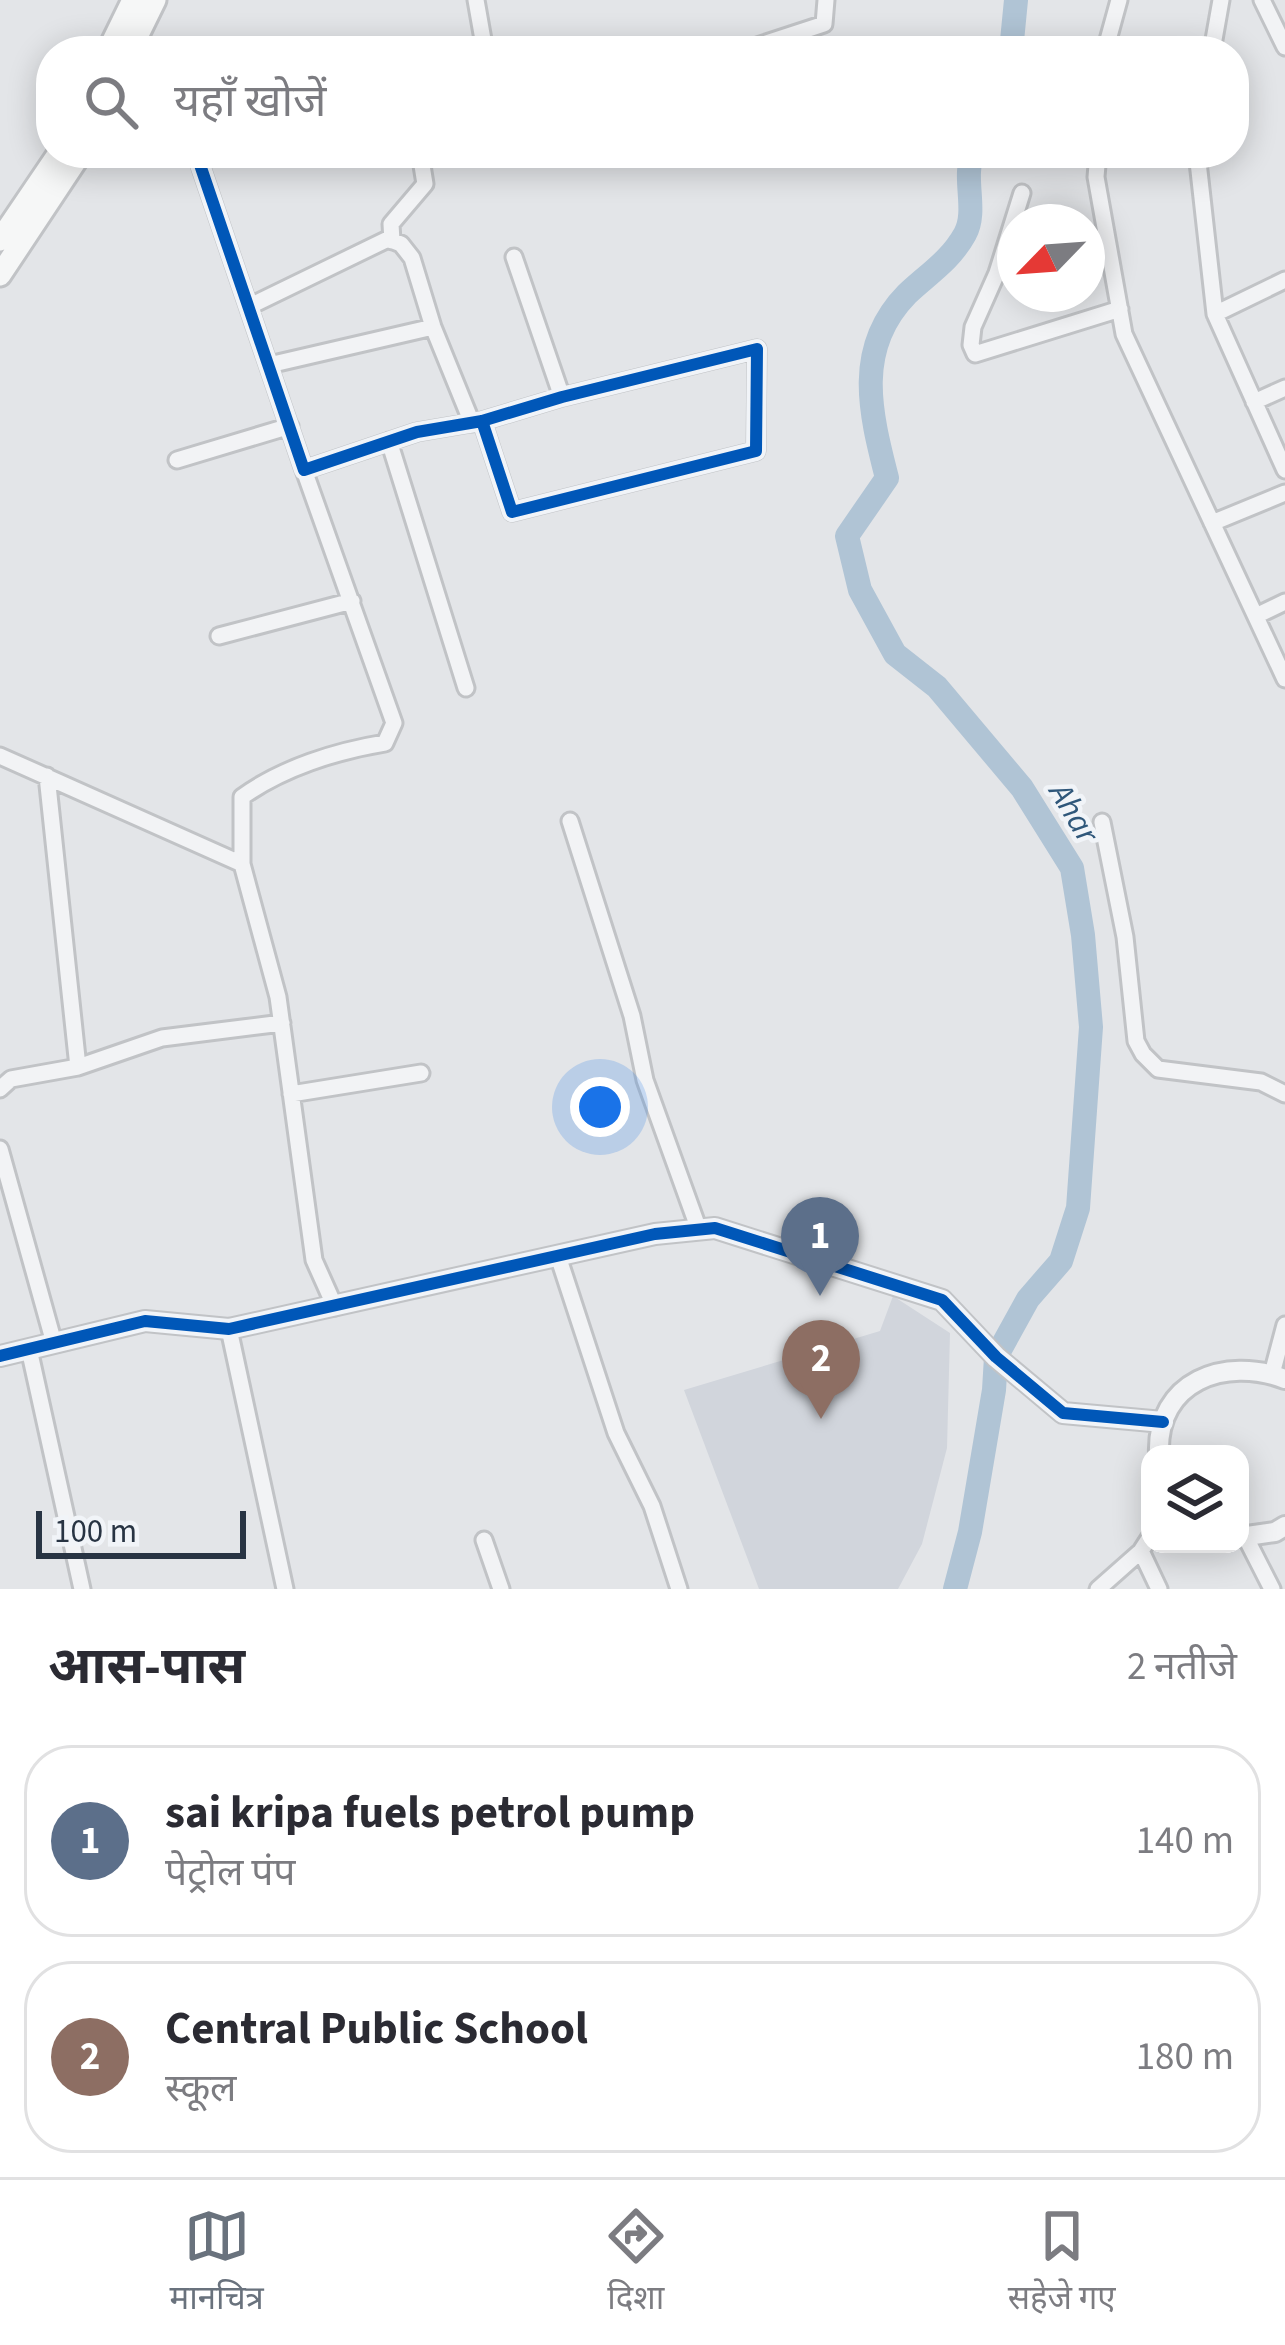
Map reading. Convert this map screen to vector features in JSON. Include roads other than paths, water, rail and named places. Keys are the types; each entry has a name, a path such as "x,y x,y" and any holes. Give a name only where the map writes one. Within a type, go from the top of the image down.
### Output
{"main road":[{"path":"133,0 135,36"},
{"path":"137,36 155,0"},
{"path":"0,240 48,168"},
{"path":"0,275 71,168"}],"street":[{"path":"476,0 482,36"},
{"path":"789,36 824,25 826,0"},
{"path":"1109,36 1119,0"},
{"path":"1215,36 1221,0"},
{"path":"1262,0 1285,47"},
{"path":"201,168 394,723 385,743 358,747 263,781 242,796 242,863 278,997 314,1260 335,1307"},
{"path":"392,241 391,224 425,184 422,168"},
{"path":"1097,168 1124,334 1285,679"},
{"path":"1198,168 1215,314 1285,470"},
{"path":"1022,193 997,273 973,327 974,353 1120,309"},
{"path":"250,306 388,239 401,244 412,258 433,327 477,422 512,512 756,451 757,349 477,422 389,441 304,470"},
{"path":"514,257 562,397"},
{"path":"1215,314 1285,280"},
{"path":"269,364 433,327"},
{"path":"1255,402 1285,388"},
{"path":"177,460 290,427"},
{"path":"389,441 466,688"},
{"path":"1212,523 1285,494"},
{"path":"219,636 352,601"},
{"path":"1256,616 1285,602"},
{"path":"0,756 242,863"},
{"path":"47,776 78,1067"},
{"path":"570,821 632,1016 645,1081 699,1229"},
{"path":"1102,822 1125,937 1136,1041 1143,1054 1158,1069 1261,1082 1285,1094"},
{"path":"0,1089 11,1079 78,1067 163,1038 282,1023"},
{"path":"291,1094 421,1073"},
{"path":"0,1149 54,1343"},
{"path":"0,1356 145,1322 229,1329 655,1234 715,1228 942,1300 996,1357 1063,1413 1163,1422"},
{"path":"558,1256 616,1433 652,1506 679,1589"},
{"path":"1160,1445 1163,1422 1179,1396 1206,1376 1234,1367 1279,1376 1285,1325"},
{"path":"229,1329 285,1589"},
{"path":"29,1349 82,1589"},
{"path":"1249,1536 1285,1526"},
{"path":"484,1540 501,1589"},
{"path":"1098,1589 1141,1549"},
{"path":"1249,1549 1272,1589"},
{"path":"1149,1553 1159,1589"}],"waterway":[{"name":"Ahar","path":"1012,36 1016,0"},
{"name":"Ahar","path":"955,1589 970,1532 996,1357 1028,1299 1061,1261 1078,1208 1091,1027 1072,868 1022,788 937,687 895,654 860,590 847,536 887,478 872,405 873,359 879,336 907,294 946,260 965,234 970,215 970,168"}],"place":[{"name":"sai kripa fuels petrol pump","path":"820,1296"},
{"name":"Central Public School","path":"821,1419"}]}
